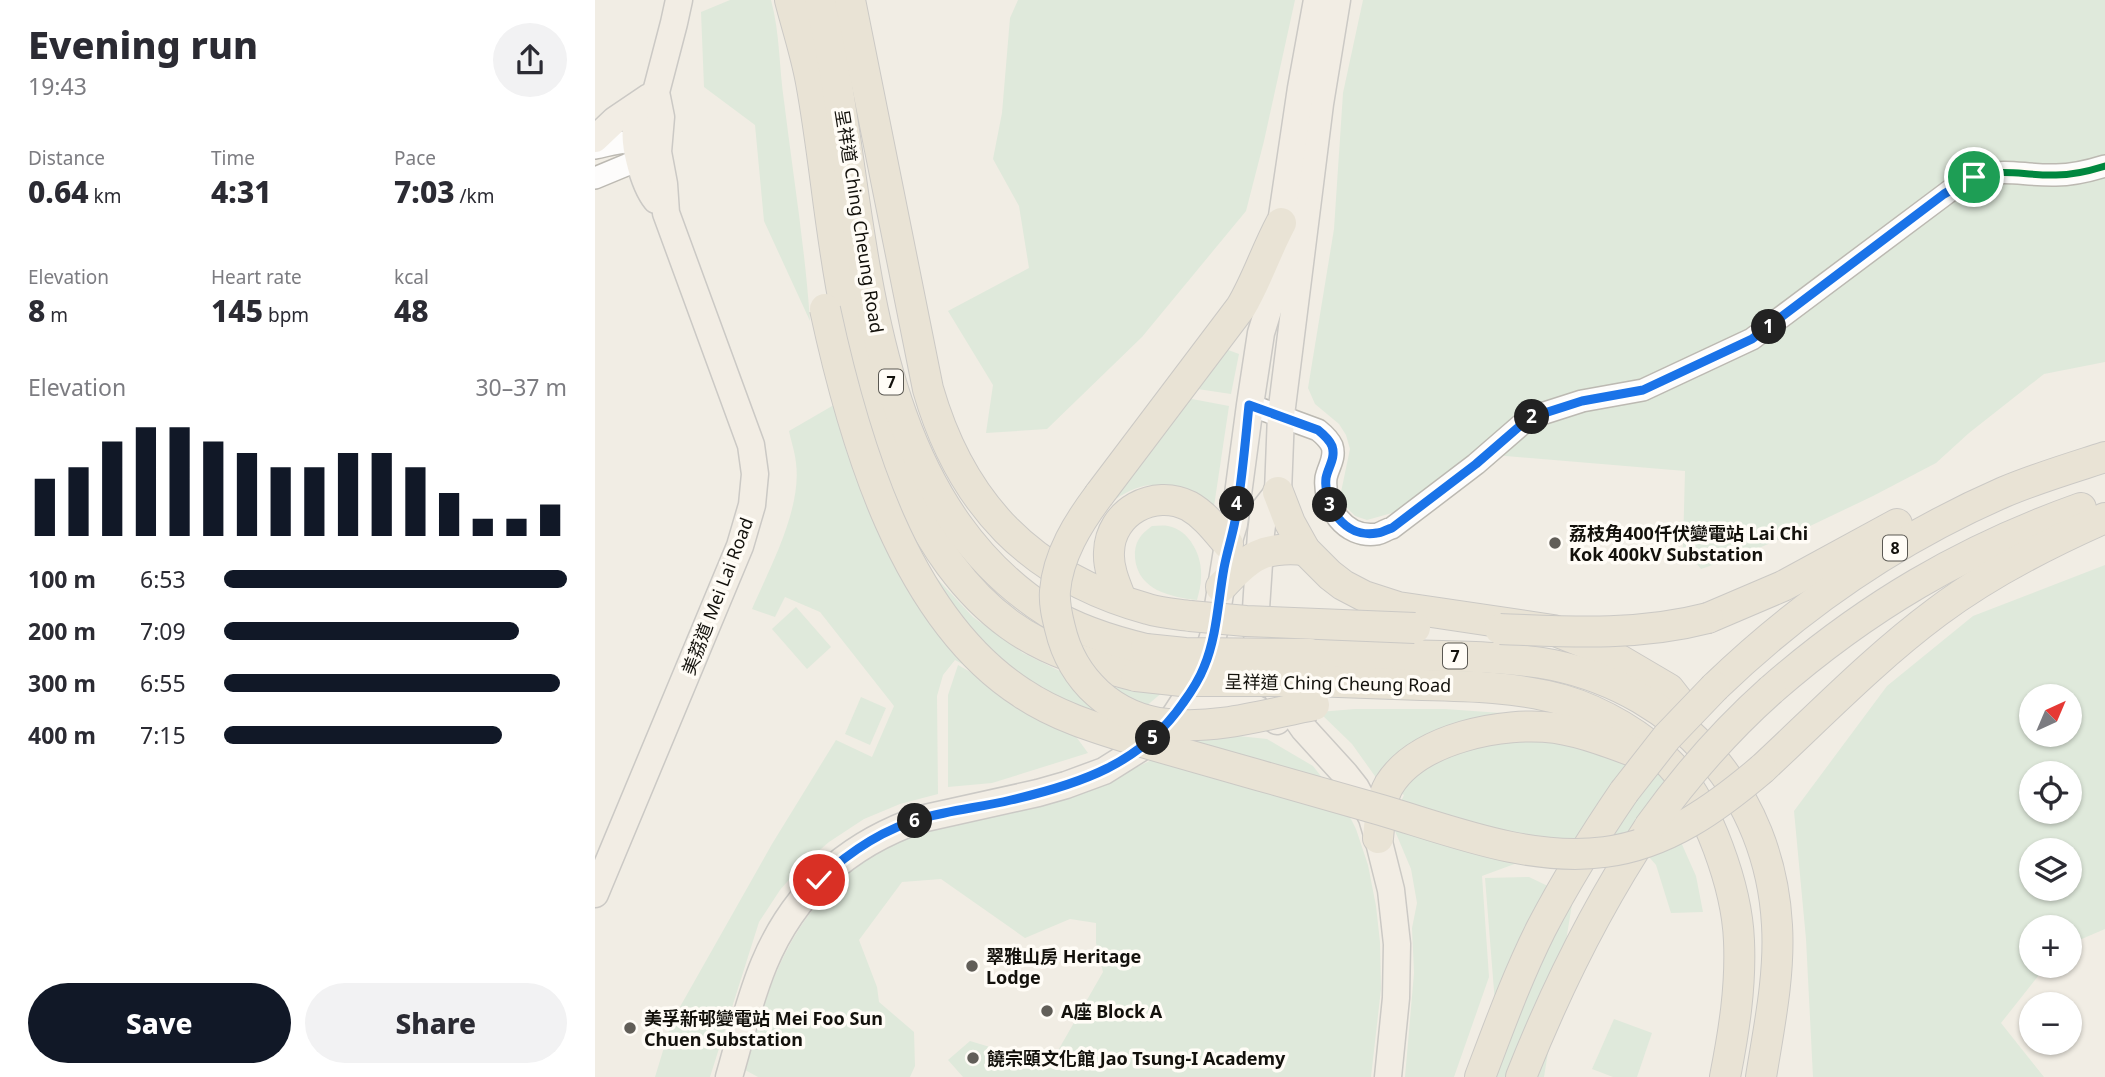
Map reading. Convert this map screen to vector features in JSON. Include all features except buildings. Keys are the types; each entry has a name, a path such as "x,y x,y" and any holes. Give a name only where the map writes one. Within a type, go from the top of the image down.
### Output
{"highway":[{"path":"781,0 825,309 843,390 878,491 926,591 947,623 981,661 1000,678 1044,706 1101,729 1480,839 1524,849 1569,854 1607,852 1648,842 1694,821 1717,806 1937,612 2024,556 2105,518"},
{"name":"呈祥道 Ching Cheung Road","path":"790,0 811,84 838,267 864,384 883,438 920,518 968,588 1010,625 1073,657 1141,663 1185,653 1312,680 1472,686 1504,690 1548,696 1593,711 1627,729 1671,765 1693,796 1711,832 1727,876 1738,924 1740,961 1738,1002 1725,1077"},
{"name":"呈祥道 Ching Cheung Road","path":"820,0 840,103 872,314 901,412 923,465 967,538 988,563 1048,612 1105,637 1141,663"},
{"path":"850,0 923,367 935,415 961,472 978,499 1007,531 1057,570 1088,588 1150,610 1246,621 1602,632 1662,629 1709,618 1758,598 1897,524 1973,491 2058,463 2105,452"},
{"path":"1281,223 1241,307 1099,495 1073,535 1059,572 1055,602 1066,649 1082,677 1102,698 1137,717 1164,724 1184,725 1230,721 1312,680"},
{"name":"8","path":"1480,1077 1533,946 1575,867 1638,773 1682,720 1714,687 1806,607 1839,583 1923,531 2008,491 2105,457"},
{"path":"1278,492 1290,523 1305,550 1343,585 1364,596 1398,607 1553,630 1601,649 1669,689 1683,707 1684,730"},
{"path":"1121,599 1111,572 1110,541 1124,515 1140,504 1159,500 1180,502 1200,514 1228,544"},
{"name":"8","path":"1521,1077 1553,1001 1625,864 1678,787 1745,714 1824,645 1899,594 1966,556 2009,536 2105,501"},
{"path":"1221,587 1258,554 1287,549 1305,550"},
{"name":"呈祥道 Ching Cheung Road","path":"1312,680 1468,657 1552,665 1613,683 1652,705 1684,730 1725,775 1742,801 1758,832 1772,877 1777,952 1770,1024 1761,1077"},
{"path":"1378,838 1388,786 1405,766 1427,751 1457,739 1505,728 1542,727 1568,730 1671,765"}],"main road":[{"path":"595,139 615,120 656,92 678,0"},
{"path":"729,1077 756,987 772,947 806,895 835,866 868,842 902,825 1011,800 1086,778 1123,761 1166,725 1196,683 1213,637 1228,544 1234,524 1249,405 1261,333 1275,288 1281,251 1281,223 1317,0"},
{"path":"1337,0 1325,61 1281,415 1278,492 1265,510 1258,554 1255,624 1259,650 1272,683 1291,713 1346,774 1364,802 1378,838 1391,890 1397,944 1396,998 1388,1077"},
{"name":"美荔道 Mei Lai Road","path":"598,880 740,546 752,505 755,474 751,445 666,213 664,184 645,151 661,117 656,92"},
{"path":"1166,725 1218,702 1241,703 1269,716 1333,760"}],"street":[{"path":"595,148 619,141 645,151"},
{"path":"595,178 645,151"},
{"path":"1249,405 1318,430 1326,437 1332,447 1326,492 1332,510 1350,530 1376,534 1392,528 1476,464 1529,418 1582,401 1643,390 1752,339 1959,184 1974,177 1997,172 2059,175 2105,166"}],"green space":[{"path":"730,0 771,0 774,12 810,321 764,221 755,125 704,87 701,12"},
{"path":"1018,0 1295,0 1246,211 1142,337 1047,429 986,433 993,385 948,311 1029,268 1019,206 993,159 1002,113 1010,18"},
{"path":"1363,0 2105,0 2105,362 2044,374 1969,433 1936,463 1808,527 1701,569 1683,547 1685,471 1471,453 1417,506 1367,520 1355,516 1345,506 1341,492 1350,449 1346,435 1339,424 1315,404 1308,388 1334,229 1343,93"},
{"path":"1220,347 1239,354 1231,394 1191,388"},
{"path":"1192,399 1229,406 1213,513 1176,491 1154,485 1142,486 1114,500 1108,497 1183,400"},
{"path":"839,402 930,571 973,617 1023,653 1066,674 1118,688 1164,691 1106,740 955,660 943,675 937,696 938,794 900,804 864,819 829,842 800,867 780,890 759,922 710,1077 655,1077 672,1021 772,844 836,740 872,757 894,706 820,612 785,597 775,617 752,609 783,538 794,499 796,463 789,431"},
{"path":"1152,526 1176,529 1189,539 1200,562 1201,583 1197,600 1166,594 1142,578 1137,569 1136,548 1141,536"},
{"path":"2105,565 2105,929 2082,939 2082,915 2019,915 2019,978 2037,978 2025,992 2019,992 2019,1000 2001,1023 2019,1046 2019,1055 2026,1055 2044,1077 1813,1077 1806,939 1794,811 1887,686 1973,616"},
{"path":"796,607 831,647 807,669 772,629"},
{"path":"958,665 1069,727 1088,753 992,783 948,787 948,695"},
{"path":"861,697 886,708 870,745 845,734"},
{"path":"1355,709 1445,709 1529,715 1592,730 1690,791 1672,822 1696,876 1703,912 1671,913 1656,865 1643,850 1585,838 1482,876 1489,977 1454,1077 1405,1077 1414,973 1412,928 1417,903 1411,869 1395,831 1394,816 1404,795 1377,779 1352,744 1319,712"},
{"path":"1219,734 1267,739 1313,766 1345,807 1356,829 1368,865 1380,942 1381,989 1371,1077 963,1077 948,1060 970,1041 1023,1057 1048,1068 1103,972 1096,943 1096,923 1070,919 1025,938 941,879 902,882 859,940 877,987 879,1002 914,1032 915,1066 910,1077 758,1077 745,1070 768,993 782,959 821,900 847,875 879,853 917,834 1092,788 1188,743"},
{"path":"1529,877 1573,898 1544,1077 1485,1077 1499,1053 1485,878"},
{"path":"1614,1019 1652,1033 1637,1077 1613,1077 1592,1069"}],"cycle path":[{"path":"1250,405 1318,430 1326,437 1333,450 1326,478 1332,509 1346,526 1355,531 1365,534 1379,533 1392,528 1476,464 1529,418 1582,401 1643,390 1752,339 1959,184 1986,174 2008,172 2062,175 2105,166"}],"place":[{"name":"荔枝角400仟伏變電站 Lai Chi Kok 400kV Substation","path":"1555,543"},
{"name":"翠雅山房 Heritage Lodge","path":"972,966"},
{"name":"A座 Block A","path":"1047,1011"},
{"name":"美孚新邨變電站 Mei Foo Sun Chuen Substation","path":"630,1028"},
{"name":"饒宗頤文化館 Jao Tsung-I Academy","path":"973,1058"}],"route":[{"path":"819,880 853,851 902,825 939,814 1038,793 1104,771 1139,749 1174,717 1204,667 1213,637 1228,544 1234,524 1249,405 1318,430 1326,437 1332,447 1326,492 1332,510 1350,530 1376,534 1392,528 1476,464 1529,418 1582,401 1643,390 1752,339 1944,194 1974,177"}]}
